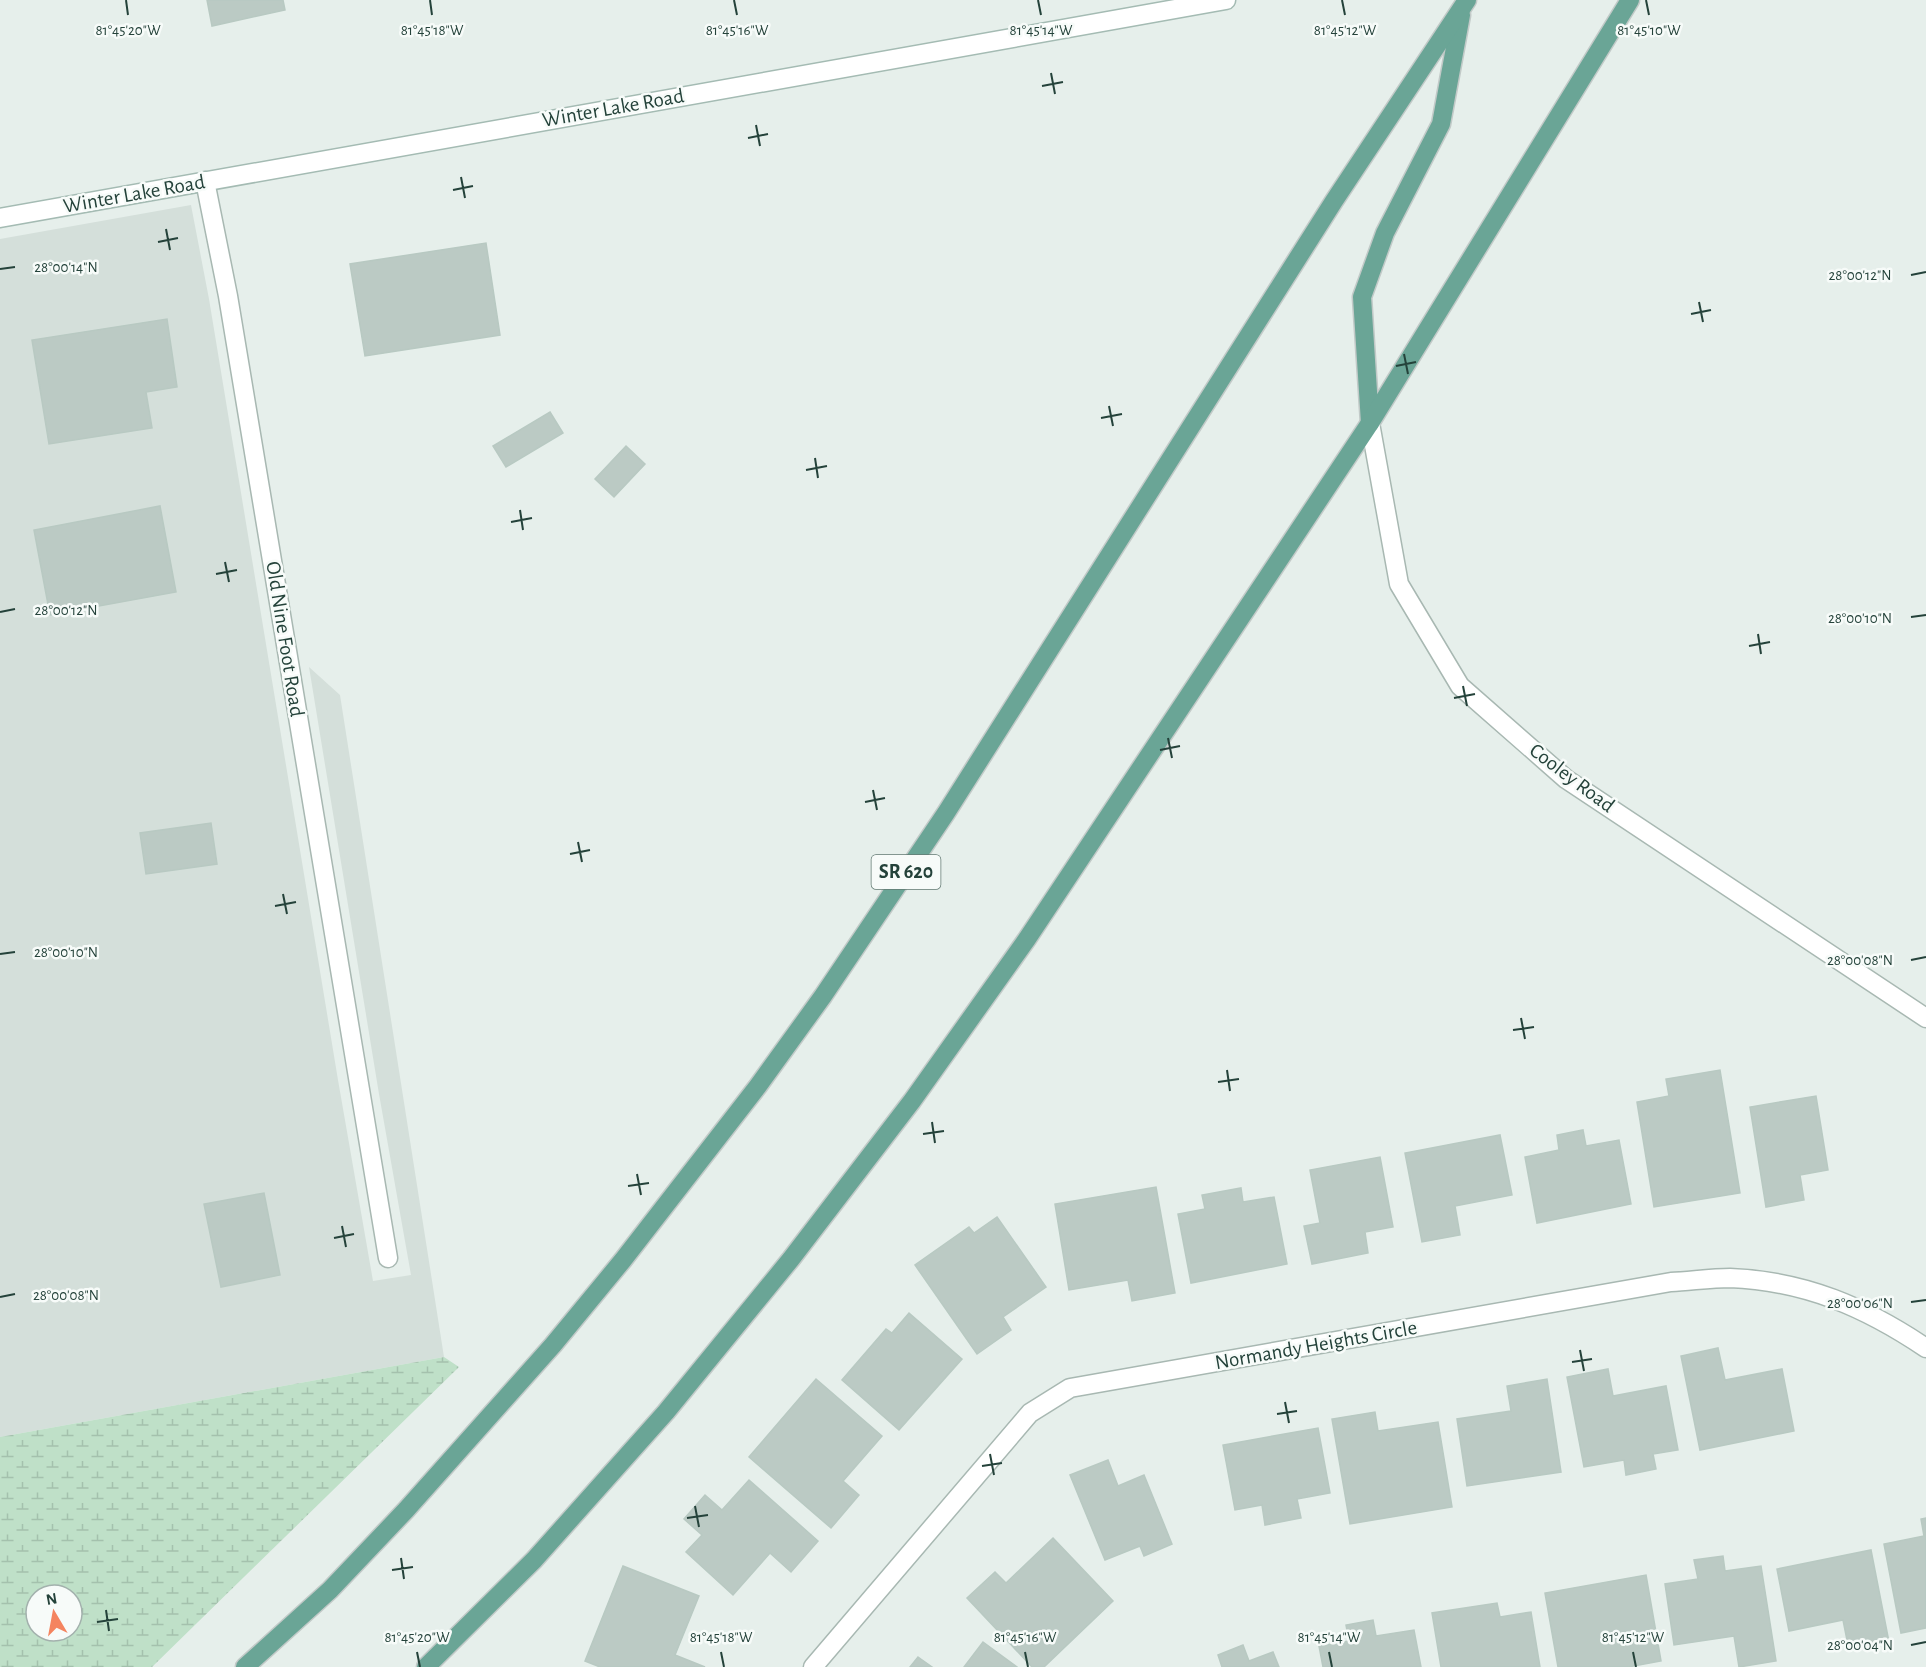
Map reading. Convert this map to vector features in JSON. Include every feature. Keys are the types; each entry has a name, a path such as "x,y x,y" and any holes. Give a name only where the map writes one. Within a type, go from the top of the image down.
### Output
{"main road":[{"path":"426,1667 534,1560 666,1412 791,1259 898,1120 1027,939 1370,423 1630,0"},
{"path":"1370,423 1362,297 1385,233 1441,124 1465,4"},
{"name":"SR 620","path":"245,1667 330,1590 406,1510 553,1345 623,1260 758,1086 823,996 946,813 1334,201 1465,4"}],"street":[{"name":"Winter Lake Road","path":"0,218 1226,0"},
{"name":"Old Nine Foot Road","path":"205,181 228,296 388,1258"},
{"name":"Cooley Road","path":"1370,423 1399,584 1460,686 1566,778 1926,1018"},
{"name":"Normandy Heights Circle","path":"813,1667 1030,1413 1070,1388 1671,1282 1729,1278 1784,1284 1845,1302 1898,1329 1926,1348"}],"shaded area":[{"path":"191,205 209,299 373,1281 411,1275 309,667 340,695 444,1357 0,1437 0,239"}],"green space":[{"path":"444,1357 459,1367 152,1667 0,1667 0,1437"}],"building":[{"path":"207,0 283,0 285,10 212,26"},
{"path":"486,243 500,335 365,356 350,264"},
{"path":"167,319 177,387 146,392 152,428 49,444 32,340"},
{"path":"550,412 563,433 506,467 493,446"},
{"path":"626,446 645,464 614,497 595,479"},
{"path":"160,506 176,592 50,615 34,530"},
{"path":"211,823 217,864 146,874 140,833"},
{"path":"1720,1070 1740,1193 1654,1207 1637,1102 1669,1096 1666,1079"},
{"path":"1816,1096 1828,1170 1800,1175 1804,1200 1766,1207 1750,1107"},
{"path":"1583,1130 1586,1146 1619,1140 1631,1204 1537,1223 1525,1157 1559,1150 1557,1135"},
{"path":"1500,1135 1512,1195 1455,1206 1460,1235 1422,1242 1405,1153"},
{"path":"1380,1157 1393,1227 1365,1232 1368,1253 1312,1264 1304,1226 1320,1223 1310,1170"},
{"path":"1156,1187 1175,1293 1132,1301 1128,1280 1069,1290 1055,1204"},
{"path":"1241,1188 1243,1202 1274,1197 1287,1264 1191,1283 1178,1214 1205,1209 1202,1195"},
{"path":"264,1193 280,1275 221,1287 204,1204"},
{"path":"997,1217 1046,1287 1003,1317 1011,1330 977,1354 915,1265 969,1227 974,1233"},
{"path":"909,1313 962,1359 899,1430 842,1380 886,1329 892,1333"},
{"path":"1718,1348 1725,1380 1782,1369 1794,1431 1700,1450 1681,1356"},
{"path":"1608,1369 1613,1396 1666,1386 1678,1450 1653,1454 1656,1469 1626,1475 1624,1460 1584,1467 1567,1377"},
{"path":"816,1379 882,1436 843,1481 859,1495 831,1528 749,1457"},
{"path":"1547,1379 1561,1472 1467,1486 1457,1419 1511,1411 1507,1386"},
{"path":"1375,1412 1378,1431 1438,1422 1452,1507 1350,1524 1332,1419"},
{"path":"1318,1428 1330,1493 1297,1499 1301,1518 1265,1525 1262,1505 1235,1510 1223,1445"},
{"path":"1108,1460 1118,1486 1144,1475 1172,1544 1144,1556 1140,1546 1105,1560 1070,1475"},
{"path":"749,1480 818,1541 791,1572 770,1553 733,1595 686,1552 702,1535 684,1519 705,1495 722,1510"},
{"path":"1926,1518 1926,1628 1901,1633 1884,1544 1924,1536 1921,1519"},
{"path":"1053,1538 1113,1601 1044,1667 1032,1667 967,1598 995,1572 1006,1583"},
{"path":"1871,1550 1889,1642 1849,1650 1843,1620 1789,1631 1777,1569"},
{"path":"1723,1556 1725,1571 1761,1566 1776,1661 1739,1667 1734,1636 1674,1645 1665,1584 1698,1579 1694,1560"},
{"path":"623,1566 699,1596 675,1655 705,1667 600,1667 585,1661"},
{"path":"1646,1575 1661,1661 1628,1667 1558,1667 1545,1593"},
{"path":"1497,1603 1500,1617 1531,1612 1540,1667 1441,1667 1432,1613"},
{"path":"1373,1620 1376,1636 1414,1630 1421,1667 1323,1667 1319,1646 1349,1641 1346,1625"},
{"path":"983,1642 1017,1667 964,1667"},
{"path":"1243,1645 1249,1661 1273,1652 1279,1667 1222,1667 1218,1655"},
{"path":"918,1657 932,1667 910,1667"}]}
